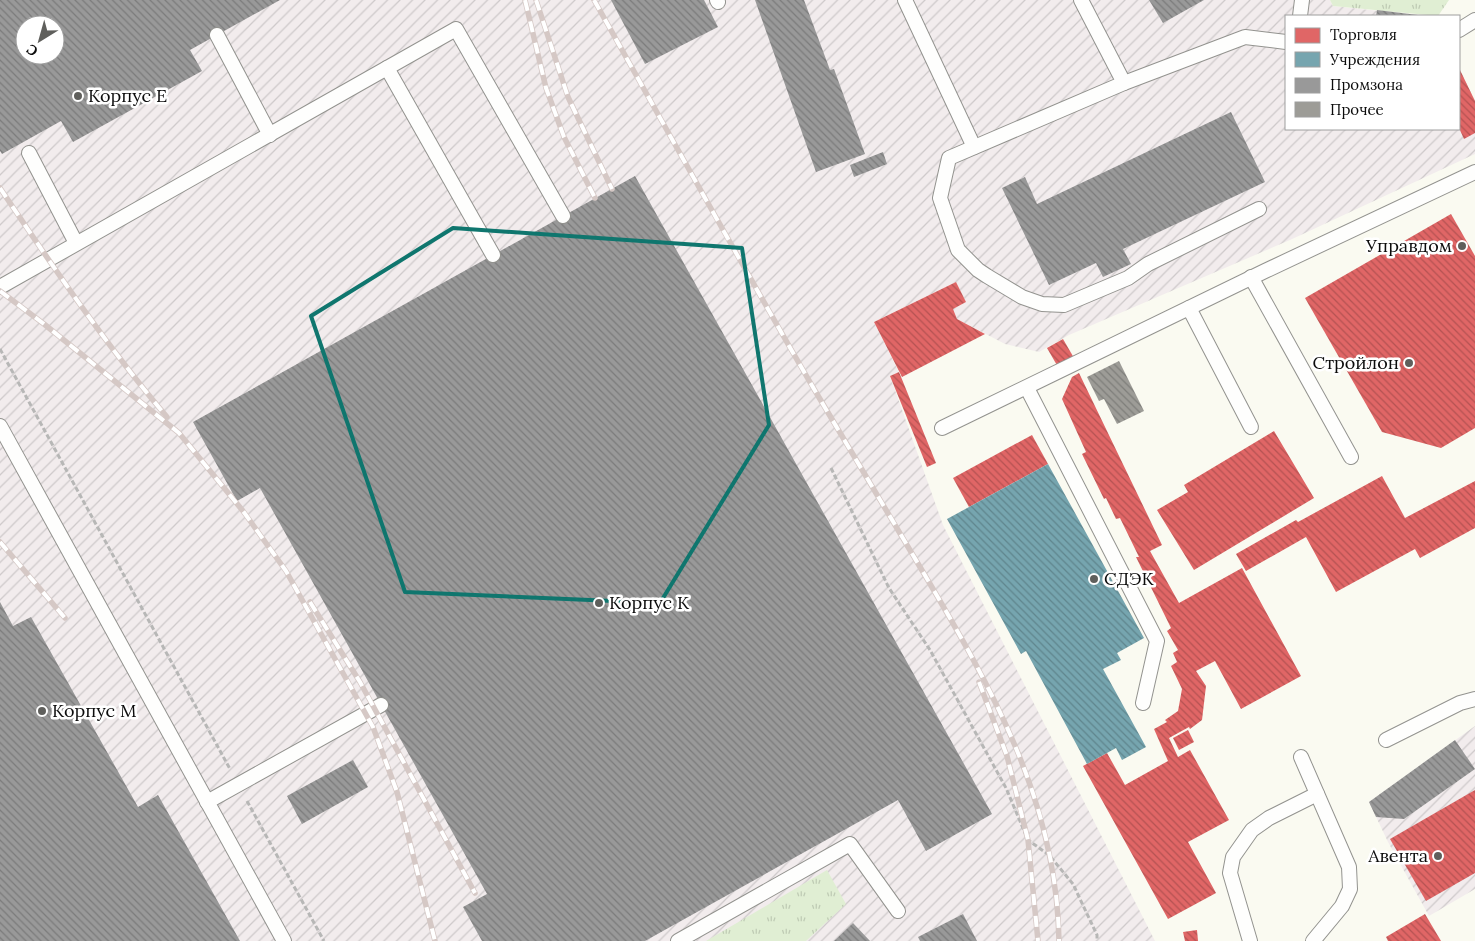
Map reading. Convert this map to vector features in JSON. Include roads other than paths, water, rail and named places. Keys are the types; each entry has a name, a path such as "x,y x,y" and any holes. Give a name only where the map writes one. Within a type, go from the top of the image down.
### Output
{"lane":[{"path":"905,0 974,147"},
{"path":"1081,0 1124,83"},
{"path":"1300,15 1302,0"},
{"path":"1460,29 1475,20"},
{"path":"0,286 456,29 562,216"},
{"path":"216,35 270,135"},
{"path":"1259,209 1148,264 1128,278 1064,305 1042,304 1022,297 982,273 958,250 940,198 949,158 1124,83 1245,37 1285,42"},
{"path":"387,68 493,255"},
{"path":"29,153 76,242"},
{"path":"942,428 1250,278 1475,172"},
{"path":"1250,278 1351,457"},
{"path":"1189,308 1252,427"},
{"path":"1026,388 1157,641 1143,703"},
{"path":"0,426 284,941"},
{"path":"1386,740 1460,702 1475,699"},
{"path":"207,802 381,705"},
{"path":"1301,757 1349,867 1350,889 1342,906 1313,941"},
{"path":"1250,941 1230,873 1233,857 1252,830 1269,818 1317,794"},
{"path":"678,941 850,844 898,911"}],"railway":[{"path":"525,0 546,88 564,137 595,198"},
{"path":"536,0 568,97 612,189"},
{"path":"594,0 786,341 948,615 995,703 1016,748 1033,793 1046,841 1055,890 1059,941"},
{"path":"0,188 101,334 167,417"},
{"path":"0,291 179,433 243,511 286,571 373,727 397,792 435,941"},
{"path":"0,542 65,618"},
{"path":"310,602 360,682 475,893"},
{"path":"979,682 1007,756 1028,840 1038,941"}],"place":[{"name":"Корпус Е","path":"78,96"},
{"name":"Управдом","path":"1462,246"},
{"name":"Стройлон","path":"1409,363"},
{"name":"СДЭК","path":"1094,579"},
{"name":"Корпус К","path":"599,603"},
{"name":"Корпус М","path":"42,711"},
{"name":"Авента","path":"1438,856"}]}
